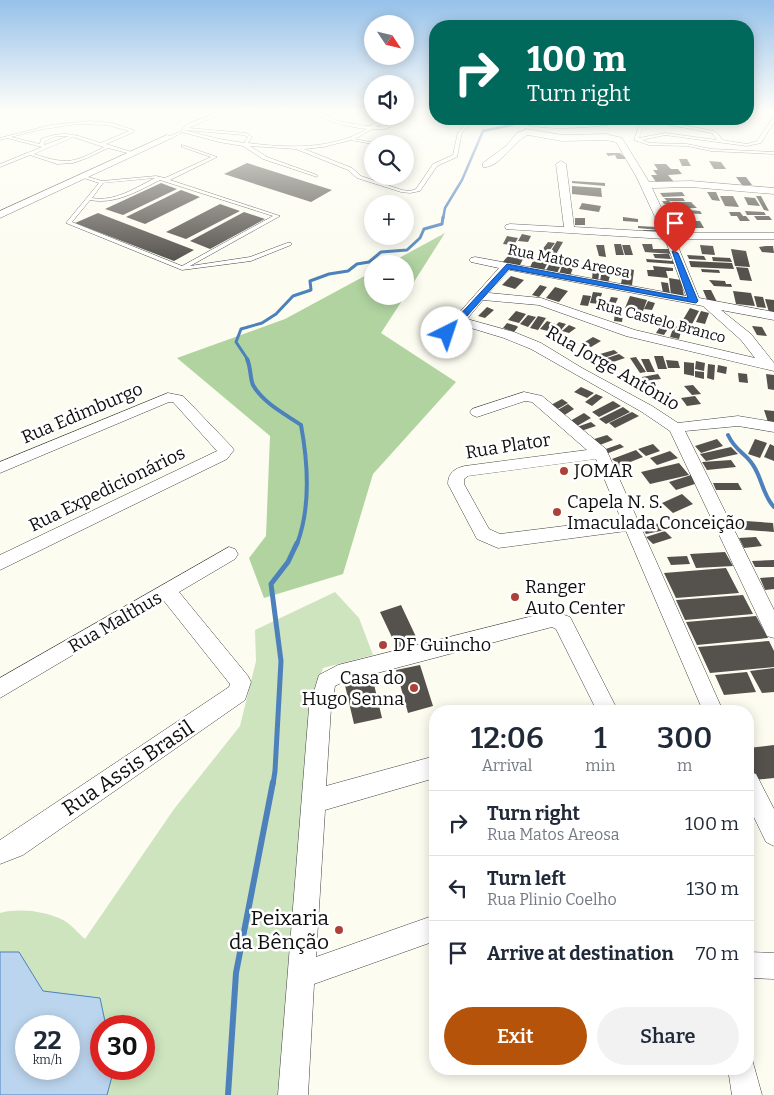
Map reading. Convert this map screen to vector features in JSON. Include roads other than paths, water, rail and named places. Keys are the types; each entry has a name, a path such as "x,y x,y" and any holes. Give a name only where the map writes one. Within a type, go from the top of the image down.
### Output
{"street":[{"path":"0,215 117,161"},
{"path":"486,165 492,161"},
{"path":"631,161 669,236 700,303 746,337 754,349 772,366"},
{"path":"561,164 569,230"},
{"path":"644,185 691,184 770,190 774,203"},
{"path":"510,227 669,236 774,236"},
{"name":"Rua Matos Areosa","path":"475,260 774,316"},
{"path":"447,333 507,266"},
{"name":"Rua Castelo Branco","path":"480,296 542,302 631,333 772,366"},
{"name":"Rua Jorge Antônio","path":"458,320 509,335 536,346 577,371 647,409 676,428 774,630"},
{"path":"477,412 524,396 531,396 601,453 710,705"},
{"name":"Rua Edimburgo","path":"0,468 168,397 178,399 224,447"},
{"path":"676,428 720,421 763,423 774,427"},
{"name":"Rua Expedicionários","path":"0,563 222,455 226,450 224,447"},
{"name":"Rua Plator","path":"601,453 465,471 459,474 456,484 483,534 490,539 498,541 631,524"},
{"name":"Rua Malthus","path":"0,688 229,554"},
{"name":"Rua Assis Brasil","path":"7,849 238,692 241,682 167,591"},
{"path":"293,1095 320,708 326,681 338,674 553,619 563,624 605,705"},
{"path":"314,800 429,769"},
{"path":"754,794 774,834"},
{"path":"302,975 429,930"},
{"path":"754,964 774,966"},
{"path":"743,1075 747,1095"}],"lane":[{"path":"0,166 12,161"},
{"path":"52,161 58,163 76,161"},
{"path":"166,180 206,161"},
{"path":"274,161 315,176"},
{"path":"333,161 350,169 359,177 401,191 410,192 418,190 435,165 444,161"},
{"path":"83,176 102,182 152,176 277,216 182,268"},
{"path":"91,199 100,202 110,200 160,178"},
{"path":"102,182 91,199 69,224 182,268 252,259 289,244"}],"water":[{"path":"0,952 19,952 43,991 100,998 104,1015 90,1015 90,1080 111,1080 107,1095 0,1095"}],"waterway":[{"path":"443,219 445,208 462,180 470,161"},
{"path":"248,360 236,342 241,329 262,323 276,314 293,296 311,290 310,281 329,274 348,271 357,264 369,262 381,252 407,250 420,238 424,229 442,224 443,217"},
{"path":"247,359 252,382 257,391 275,408 301,425 307,485 305,515 297,544"},
{"path":"728,435 734,445 753,465 767,498 774,507"},
{"path":"273,784 281,661 271,584 288,562 297,543"},
{"path":"228,1095 236,973 273,782"}],"place":[{"name":"JOMAR","path":"564,471"},
{"name":"Capela N. S. Imaculada Conceição","path":"557,512"},
{"name":"Ranger Auto Center","path":"515,597"},
{"name":"DF Guincho","path":"383,645"},
{"name":"Casa do Hugo Senna","path":"414,688"},
{"name":"Peixaria da Bênção","path":"339,930"}]}
